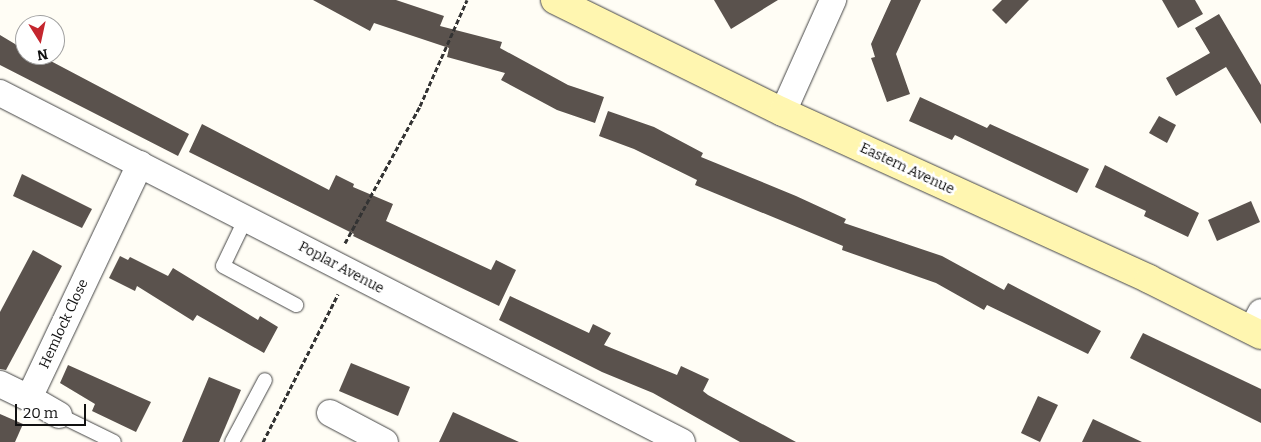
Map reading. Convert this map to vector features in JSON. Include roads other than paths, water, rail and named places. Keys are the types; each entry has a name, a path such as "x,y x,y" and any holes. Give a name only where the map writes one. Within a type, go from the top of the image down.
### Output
{"street":[{"name":"Eastern Avenue","path":"555,0 783,112 1258,325"},
{"path":"783,112 833,0"},
{"name":"Poplar Avenue","path":"0,92 682,442"},
{"name":"Hemlock Close","path":"29,398 140,164"},
{"path":"0,384 59,415"},
{"path":"330,413 385,442"}],"lane":[{"path":"246,218 223,266 296,305"},
{"path":"232,442 266,380"},
{"path":"59,415 114,442"}]}
